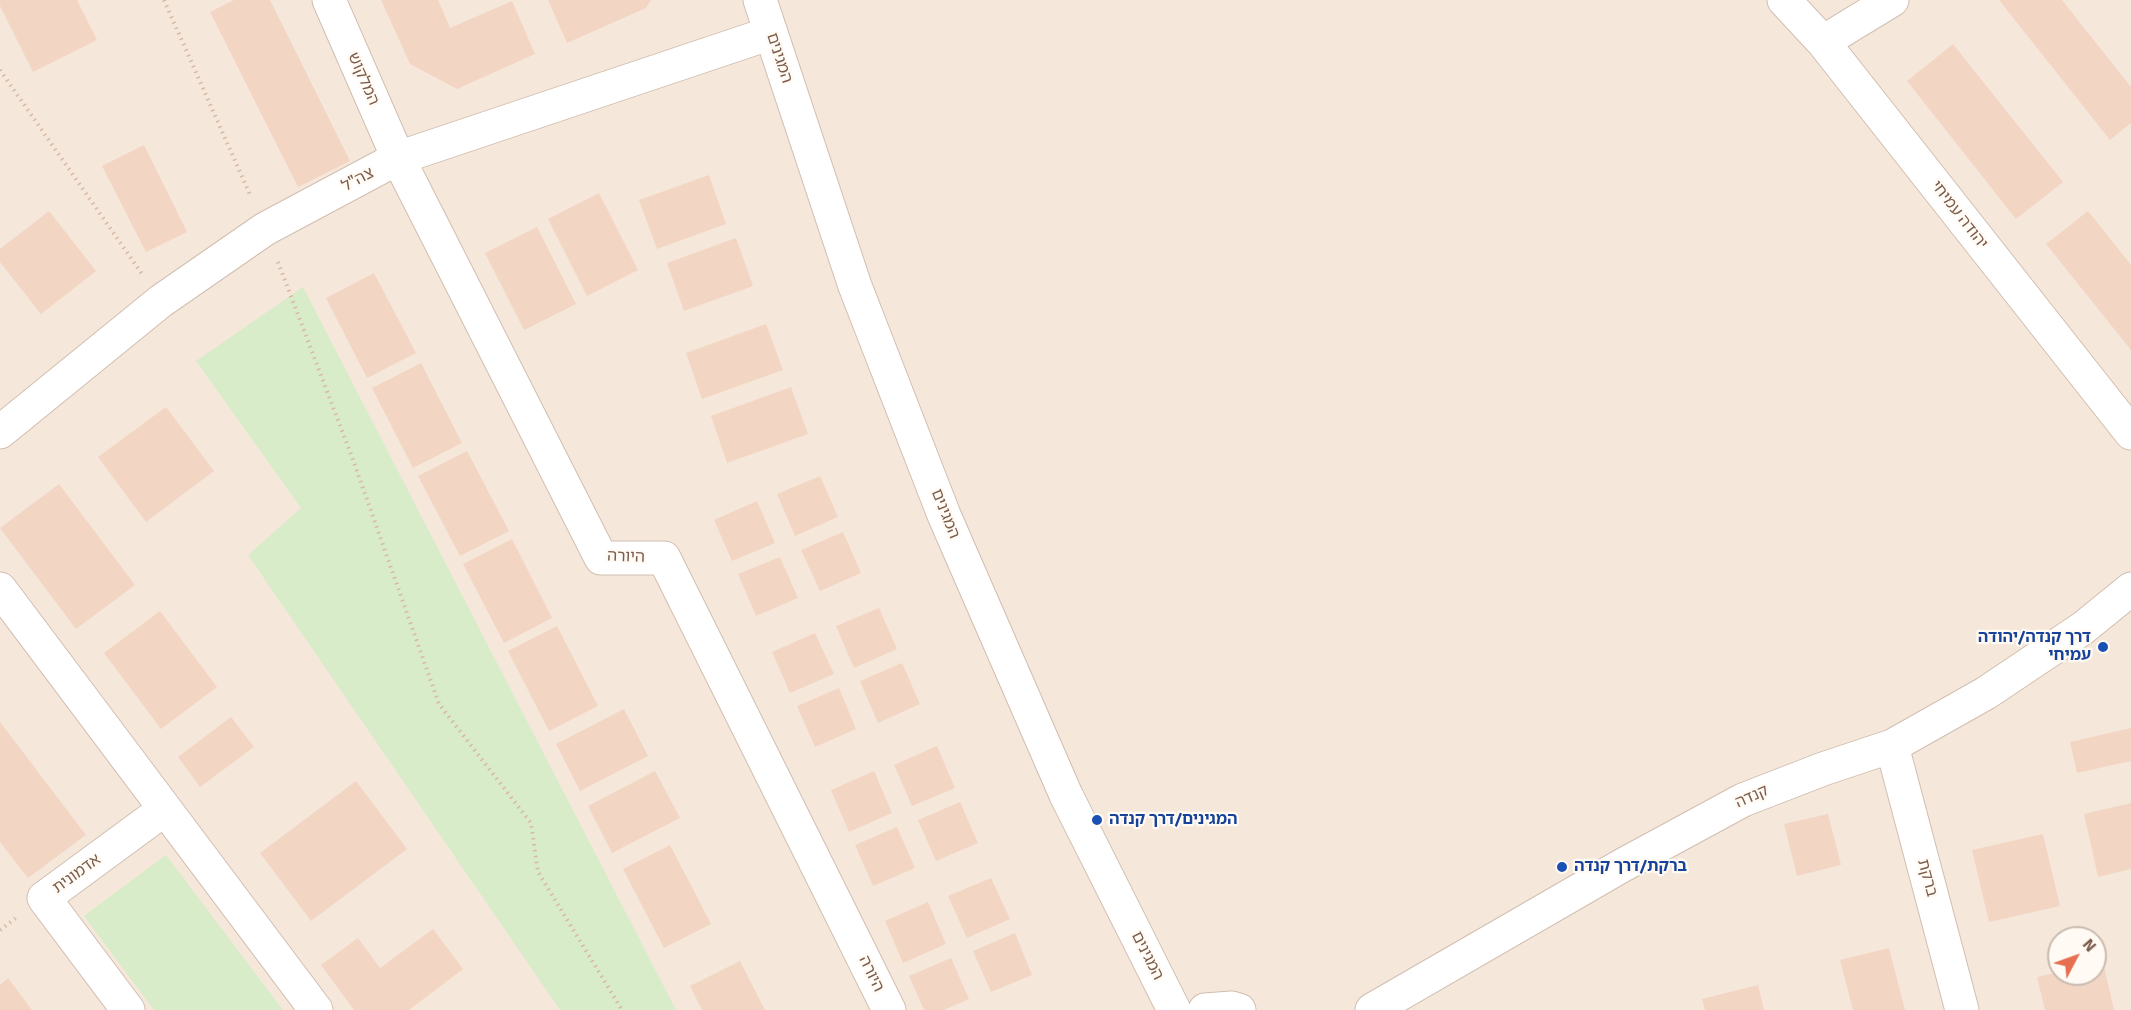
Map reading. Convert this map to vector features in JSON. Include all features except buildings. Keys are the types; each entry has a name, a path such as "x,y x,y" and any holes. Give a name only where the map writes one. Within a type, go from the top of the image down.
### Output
{"street":[{"name":"המלקוש","path":"329,0 398,158"},
{"name":"המגינים","path":"760,0 855,286 944,514 1066,795 1174,1010"},
{"name":"יהודה עמיחי","path":"1784,0 1823,42 2131,433"},
{"path":"1823,42 1892,0"},
{"name":"צה\"ל","path":"0,432 161,301 265,229 398,158 771,33"},
{"name":"היורה","path":"398,158 601,558 664,558 889,1010"},
{"path":"0,589 316,1010"},
{"name":"קנדה","path":"1372,1010 1623,865 1743,800 1823,768 1892,746 1986,693 2083,628 2131,589"},
{"name":"ברקת","path":"1892,746 1962,1010"},
{"name":"אדמונית","path":"128,1010 44,898 165,809"},
{"path":"1205,1010 1232,1008 1239,1010"}],"path":[{"path":"164,0 265,229 352,457 439,704 531,823 538,872 622,1010"},
{"path":"0,70 161,301"}],"shaded area":[{"path":"0,0 2131,0 2131,1010 0,1010"}],"green space":[{"path":"303,287 676,1010 560,1010 248,555 301,508 196,361"},
{"path":"166,855 283,1010 154,1010 84,916"}],"place":[{"name":"דרך קנדה/יהודה עמיחי","path":"2103,647"},
{"name":"המגינים/דרך קנדה","path":"1097,820"},
{"name":"ברקת/דרך קנדה","path":"1562,867"}]}
